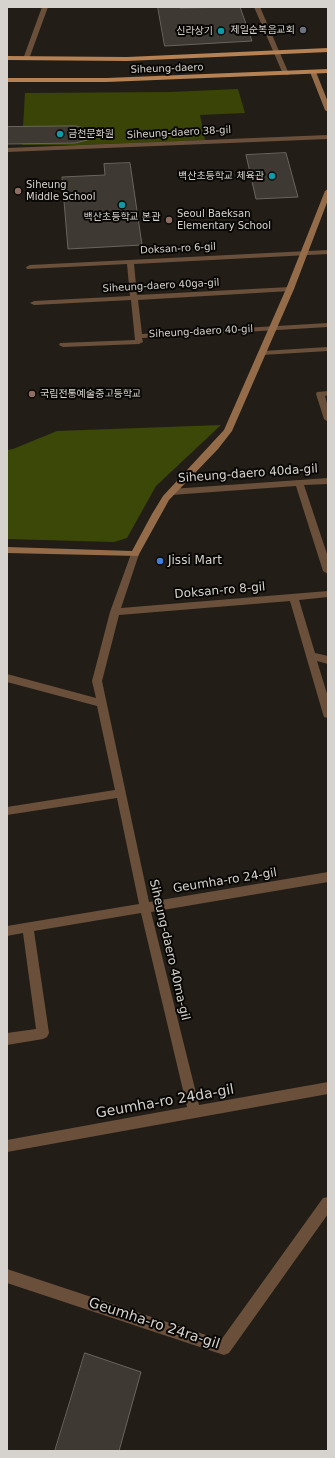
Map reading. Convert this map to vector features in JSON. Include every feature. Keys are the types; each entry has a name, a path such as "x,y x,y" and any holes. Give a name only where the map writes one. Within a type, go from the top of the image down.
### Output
{"main road":[{"name":"Siheung-daero","path":"7,58 127,59 328,50"},
{"name":"Siheung-daero","path":"7,80 107,80 328,72"}],"street":[{"path":"26,59 45,7"},
{"path":"258,7 286,74"},
{"path":"313,72 328,110"},
{"name":"Siheung-daero 38-gil","path":"7,150 328,137"},
{"name":"Siheung-daero 40-gil","path":"135,554 160,508 171,492 220,442 228,431 290,289 328,191"},
{"name":"Doksan-ro 6-gil","path":"30,267 328,252"},
{"path":"130,262 138,336"},
{"name":"Siheung-daero 40ga-gil","path":"34,303 290,289"},
{"path":"273,328 328,324"},
{"name":"Siheung-daero 40-gil","path":"63,346 139,342 138,336 273,328"},
{"path":"262,353 328,349"},
{"path":"328,393 320,394 328,419"},
{"name":"Siheung-daero 40da-gil","path":"171,492 328,481"},
{"path":"300,483 328,571"},
{"path":"7,550 135,554"},
{"name":"Siheung-daero 40ma-gil","path":"135,554 115,612 98,681 145,908 194,1112"},
{"name":"Doksan-ro 8-gil","path":"115,612 328,594"},
{"path":"293,596 328,714"},
{"path":"310,656 328,660"},
{"path":"7,678 102,703"},
{"path":"9,810 121,793"},
{"name":"Geumha-ro 24-gil","path":"7,931 328,877"},
{"path":"7,1039 44,1033 28,927"},
{"name":"Geumha-ro 24da-gil","path":"7,1146 328,1088"},
{"name":"Geumha-ro 24ra-gil","path":"7,1276 224,1348 323,1219 328,1203"}],"green space":[{"path":"238,89 245,113 200,115 205,140 80,145 22,145 25,93 170,92"},
{"path":"221,425 156,486 127,538 114,542 7,539 7,450 57,431"}],"building":[{"path":"158,7 240,7 252,41 165,46"},
{"path":"76,126 107,135 75,143 7,144 7,127"},
{"name":"백산초등학교 체육관","path":"286,153 298,197 256,199 246,155"},
{"path":"130,163 142,245 68,249 62,177 105,175 104,164"},
{"path":"85,1353 141,1372 119,1451 55,1451"}],"place":[{"name":"제일순복음교회","path":"303,30"},
{"name":"신라상기","path":"221,31"},
{"name":"금천문화원","path":"60,134"},
{"name":"백산초등학교 체육관","path":"272,176"},
{"name":"Siheung Middle School","path":"18,191"},
{"name":"백산초등학교 본관","path":"122,205"},
{"name":"Seoul Baeksan Elementary School","path":"169,220"},
{"name":"국립전통예술중고등학교","path":"32,394"},
{"name":"Jissi Mart","path":"160,561"}]}
